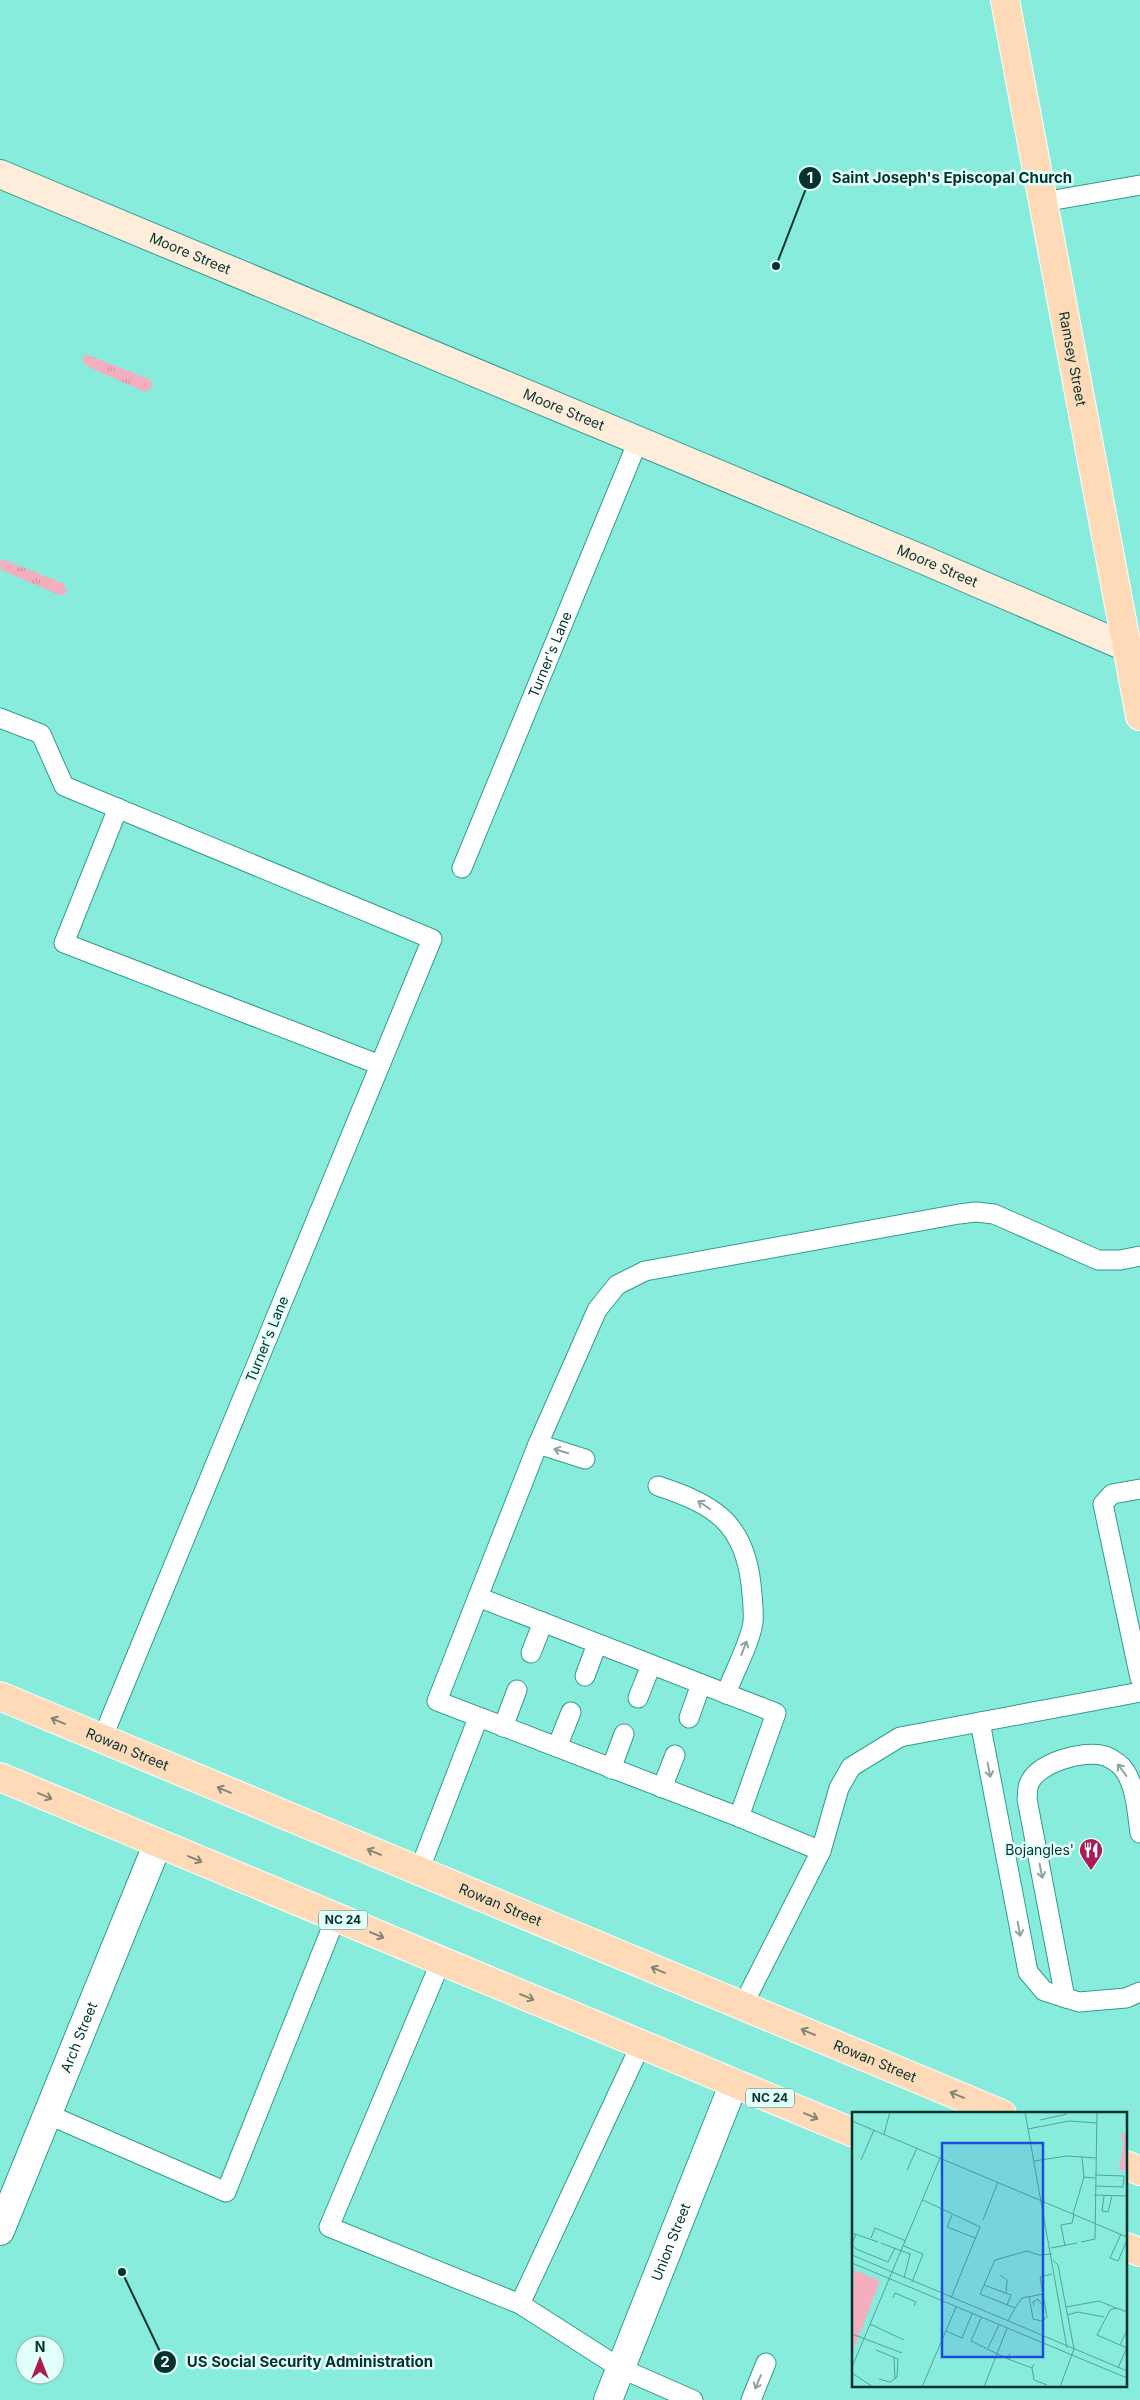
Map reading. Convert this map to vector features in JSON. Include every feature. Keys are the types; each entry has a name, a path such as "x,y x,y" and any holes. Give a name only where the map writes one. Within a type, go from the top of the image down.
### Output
{"main road":[{"name":"Ramsey Street","path":"1005,0 1043,202 1133,650 1140,716"},
{"name":"Rowan Street","path":"0,1696 997,2112"},
{"name":"NC 24","path":"0,1777 852,2132"},
{"path":"1128,2166 1140,2171"},
{"path":"1128,2248 1140,2252"}],"street":[{"name":"Moore Street","path":"0,174 1133,650"},
{"name":"Arch Street","path":"0,2231 158,1843"},
{"name":"Union Street","path":"608,2400 734,2083"}],"lane":[{"path":"1043,202 1140,185"},
{"name":"Turner's Lane","path":"462,868 638,441"},
{"path":"0,718 41,734 64,786 118,808 64,943 380,1066"},
{"name":"Turner's Lane","path":"102,1739 432,939 118,808"},
{"path":"821,1851 739,1817 437,1701 538,1444 597,1310 617,1285 645,1271 976,1212 994,1214 1098,1260 1140,1256"},
{"path":"538,1444 585,1458"},
{"path":"658,1486 694,1498 724,1518 740,1542 750,1574 753,1623 726,1694"},
{"path":"1140,1489 1112,1494 1103,1504 1140,1678"},
{"path":"478,1597 776,1713 739,1817"},
{"path":"531,1653 543,1622"},
{"path":"586,1676 597,1644"},
{"path":"638,1698 652,1665"},
{"path":"689,1718 701,1684"},
{"path":"503,1727 517,1690"},
{"path":"743,2005 821,1851 839,1788 850,1767 900,1737 1140,1692"},
{"path":"557,1747 571,1712"},
{"path":"419,1871 478,1718"},
{"path":"980,1722 1028,1972 1044,1991 1079,2002 1126,1998 1140,1992"},
{"path":"611,1769 624,1734"},
{"path":"662,1788 675,1755"},
{"path":"1065,1998 1027,1800 1029,1784 1039,1771 1058,1760 1081,1755 1105,1756 1121,1766 1131,1784 1140,1833"},
{"path":"47,2114 226,2192 336,1917"},
{"path":"440,1961 329,2227 520,2304 620,2368 693,2400"},
{"path":"520,2304 641,2044"},
{"path":"751,2400 766,2363"}],"green space":[{"path":"85,354 149,379 152,382 152,387 147,391 143,391 88,367 82,360"},
{"path":"2,559 63,583 67,591 65,594 59,595 1,570 0,561"}],"place":[{"name":"Saint Joseph's Episcopal Church","path":"776,266"},
{"name":"Bojangles'","path":"1091,1871"},
{"name":"US Social Security Administration","path":"122,2272"}]}
